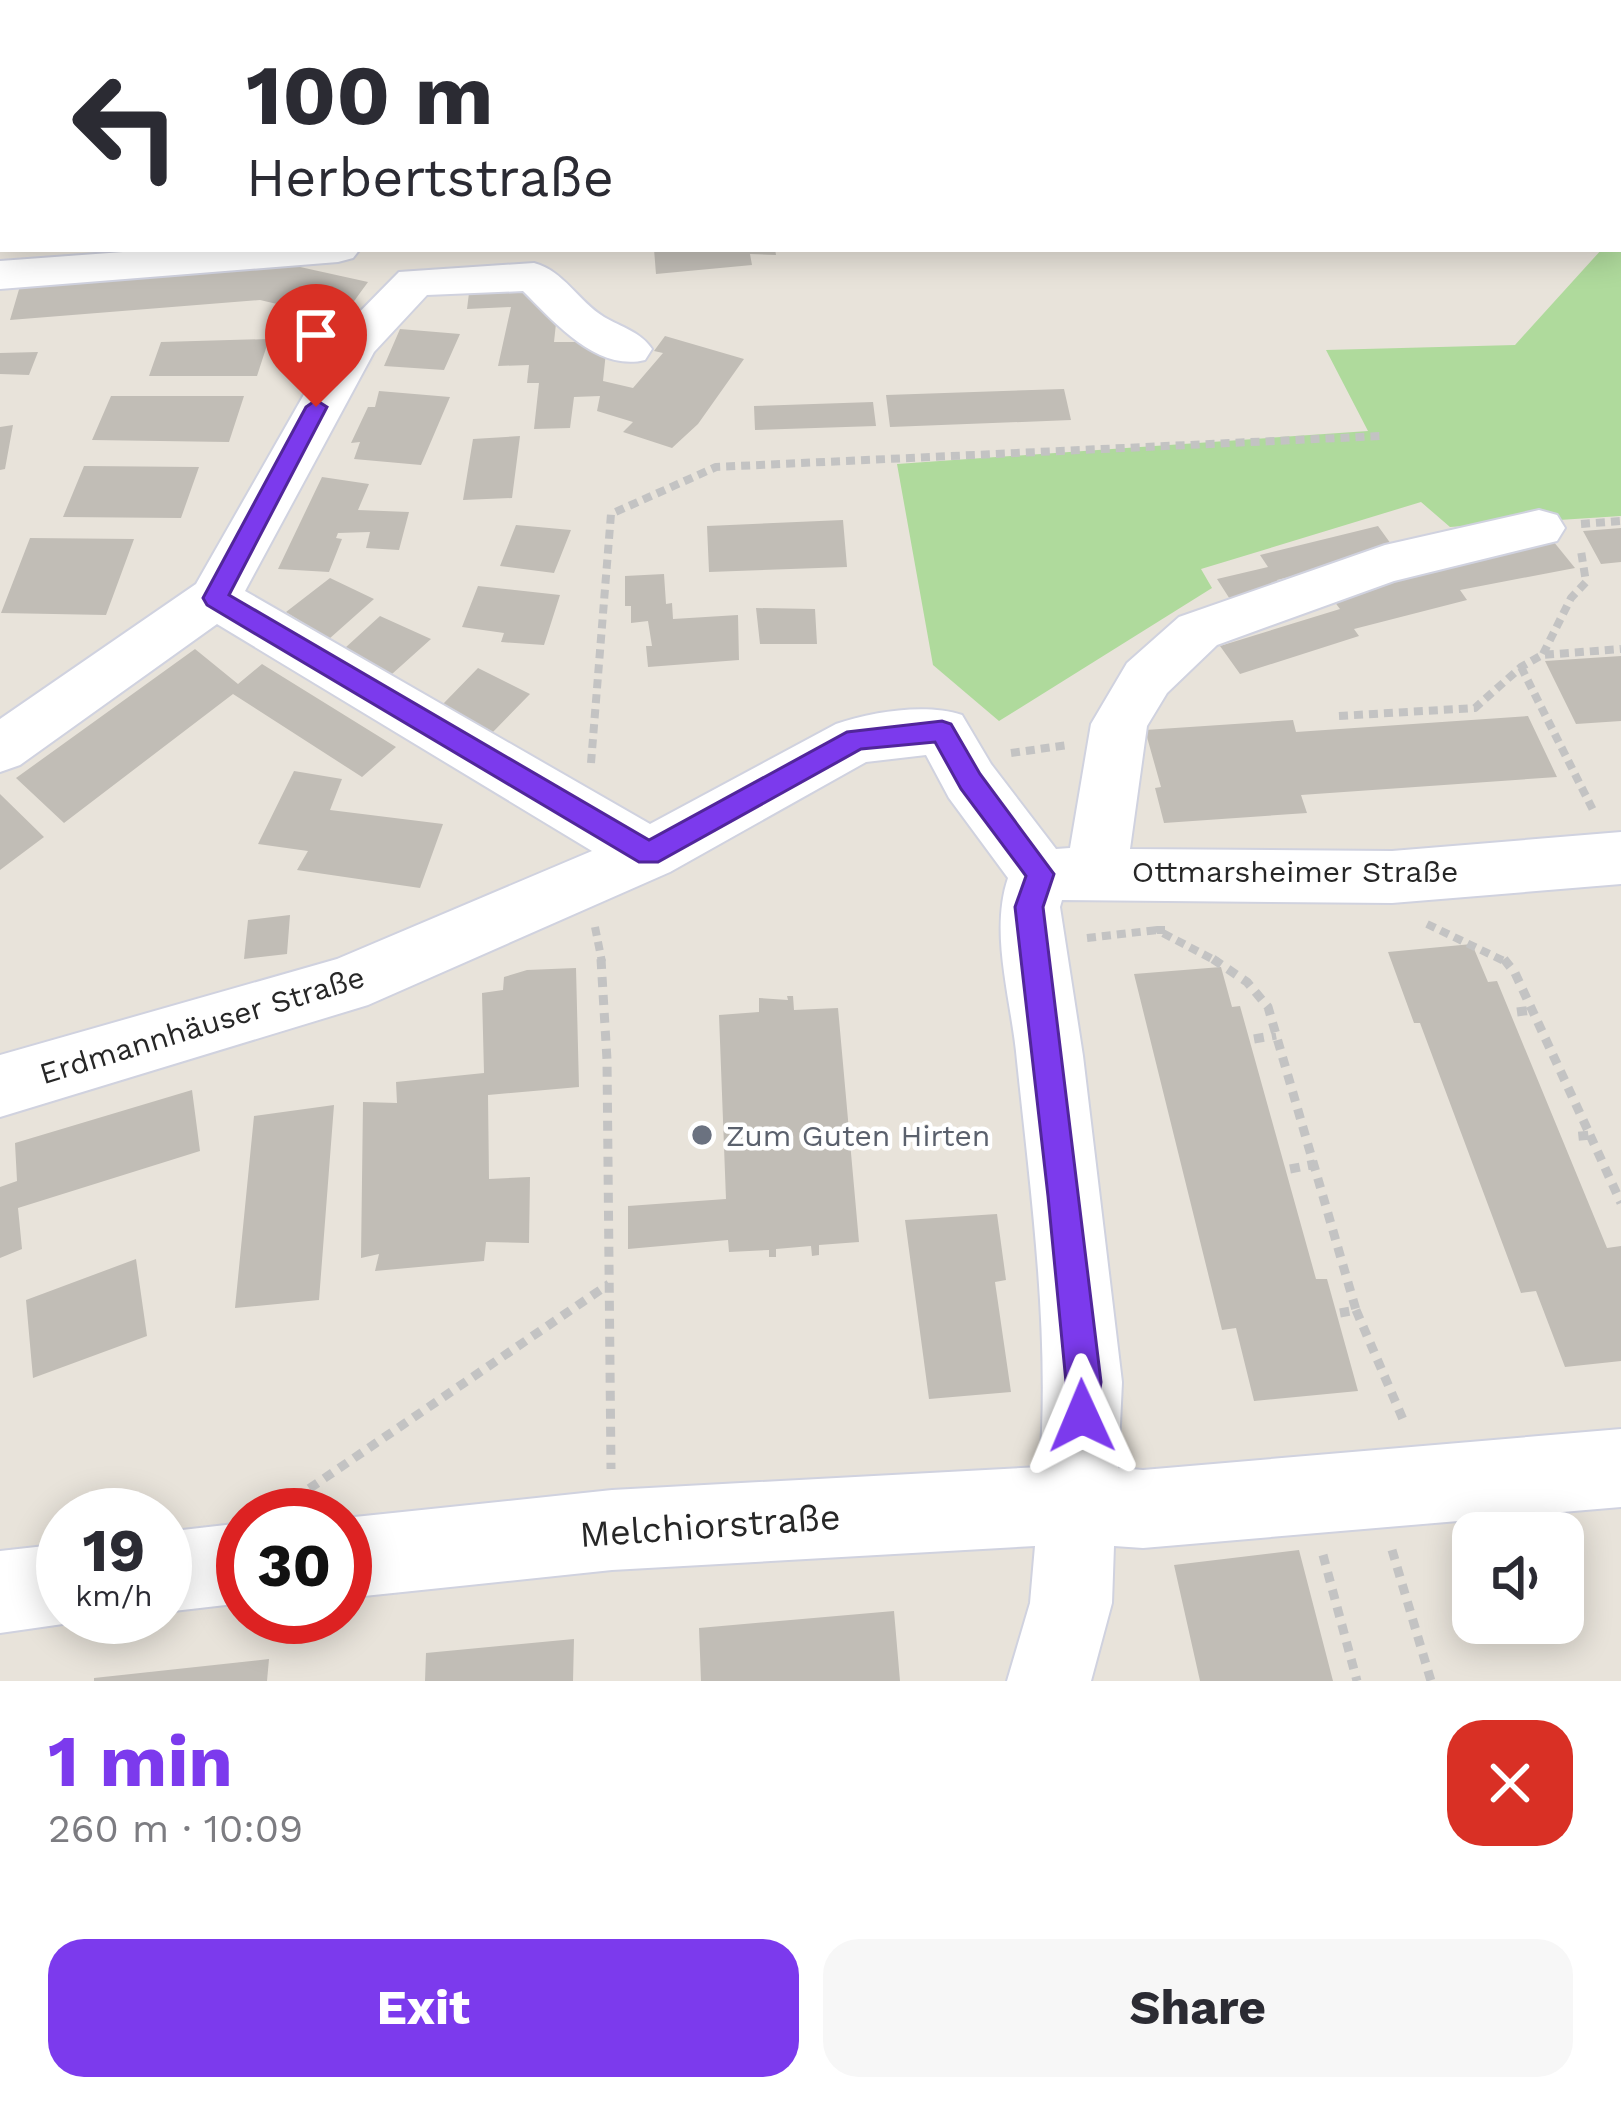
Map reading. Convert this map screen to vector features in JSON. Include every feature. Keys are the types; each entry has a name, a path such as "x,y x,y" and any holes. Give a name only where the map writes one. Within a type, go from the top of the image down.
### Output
{"street":[{"path":"177,0 193,0"},
{"path":"0,275 299,252"},
{"path":"0,749 215,598 402,266 535,278 584,325 629,349"},
{"path":"1049,1681 1071,1603 1084,1382 1050,1056 1029,907 1068,873 1119,724 1147,678 1198,631 1385,564 1557,535"},
{"path":"215,598 649,854"},
{"name":"Erdmannhäuser Straße","path":"0,1086 345,985 649,854 856,740 942,731 959,760"},
{"path":"959,760 1068,873"},
{"name":"Ottmarsheimer Straße","path":"1068,873 1392,877 1612,844"},
{"name":"Melchiorstraße","path":"372,1555 612,1530 1075,1504 1143,1509 1588,1470"},
{"path":"0,1592 36,1587"}],"path":[{"path":"576,809 590,776 611,514 669,485 716,467 1381,436"},
{"path":"1542,655 1559,618 1586,582 1586,560 1557,535"},
{"path":"1339,716 1475,708 1521,667 1542,655 1621,649"},
{"path":"1521,667 1612,844"},
{"path":"959,760 1117,737"},
{"path":"586,884 603,969 612,1530"},
{"path":"1412,912 1433,929 1501,956 1516,973 1621,1203"},
{"path":"1090,938 1178,928"},
{"path":"1157,930 1230,970 1260,993 1356,1310 1370,1489 1357,1681"},
{"path":"1517,1012 1532,1010"},
{"path":"1254,1039 1276,1035"},
{"path":"1571,1137 1590,1135"},
{"path":"1290,1168 1315,1164"},
{"path":"310,1488 610,1283"},
{"path":"1340,1312 1356,1310"},
{"path":"1370,1489 1431,1681"}],"green space":[{"path":"1599,252 1621,252 1621,516 1450,527 1421,502 1201,569 1212,588 999,721 933,665 897,464 1368,431 1326,350 1515,345"}],"building":[{"path":"654,252 776,252 750,254 752,265 656,274"},
{"path":"282,263 368,282 341,319 260,300 10,320 20,286"},
{"path":"530,283 558,305 554,342 607,342 603,381 633,388 663,353 654,351 665,336 744,359 698,424 672,448 623,432 633,422 597,411 600,396 574,397 570,428 534,429 539,383 527,383 529,365 498,366 511,307 467,309 470,285"},
{"path":"400,329 460,334 444,370 384,366"},
{"path":"269,339 257,376 149,376 161,342"},
{"path":"38,352 29,375 0,374 0,353"},
{"path":"1064,389 1071,420 890,427 886,395"},
{"path":"379,391 450,397 421,465 354,459 360,442 351,443 368,407 375,407"},
{"path":"111,396 244,396 229,442 92,440"},
{"path":"873,402 876,426 755,430 754,406"},
{"path":"13,425 5,469 0,470 0,427"},
{"path":"520,436 512,498 463,500 473,439"},
{"path":"84,466 199,467 181,518 63,517"},
{"path":"322,477 369,484 358,510 409,512 399,550 366,548 370,532 338,533 336,538 342,539 329,572 278,569"},
{"path":"843,520 847,567 709,572 707,526"},
{"path":"516,525 571,530 554,573 500,566"},
{"path":"1378,526 1396,551 1277,580 1285,591 1233,604 1217,579 1268,567 1260,555"},
{"path":"1621,528 1621,562 1601,564 1583,531"},
{"path":"1549,536 1575,568 1460,590 1467,600 1354,629 1359,636 1240,674 1220,646 1340,609 1331,597 1444,569 1438,559"},
{"path":"30,538 134,539 106,615 1,613"},
{"path":"664,574 666,604 672,603 673,619 738,615 739,660 648,667 646,646 652,646 648,621 631,623 631,606 625,606 625,576"},
{"path":"330,578 374,599 329,639 286,612"},
{"path":"478,586 560,595 544,645 501,642 504,633 462,627"},
{"path":"756,608 815,609 817,644 760,644"},
{"path":"380,616 431,639 392,674 345,648"},
{"path":"195,649 238,684 262,664 396,747 362,777 233,694 64,823 16,778"},
{"path":"1621,656 1621,721 1576,724 1545,661"},
{"path":"478,668 530,694 491,734 443,704"},
{"path":"1528,716 1557,777 1301,795 1307,813 1164,823 1155,788 1161,787 1145,730 1293,720 1296,732"},
{"path":"294,771 342,779 330,810 443,824 420,888 297,870 308,851 258,844"},
{"path":"0,794 44,837 0,870"},
{"path":"290,915 287,954 244,959 248,920"},
{"path":"1472,944 1488,982 1497,981 1607,1248 1621,1246 1621,1361 1565,1367 1536,1291 1521,1293 1420,1023 1414,1023 1388,952"},
{"path":"1221,967 1232,1007 1240,1006 1316,1279 1327,1279 1358,1391 1254,1401 1236,1328 1222,1330 1134,974"},
{"path":"576,968 579,1087 488,1095 489,1179 530,1177 529,1243 486,1242 484,1261 375,1271 379,1254 361,1258 363,1102 397,1103 396,1082 484,1073 482,993 503,990 504,977 527,970"},
{"path":"787,996 793,996 794,1010 838,1008 859,1242 819,1245 819,1255 812,1256 811,1246 776,1249 776,1257 769,1257 769,1250 729,1252 728,1240 628,1249 628,1206 726,1199 719,1015 759,1012 759,998 788,1000"},
{"path":"192,1090 200,1151 18,1208 22,1249 0,1258 0,1187 17,1181 15,1143"},
{"path":"334,1105 319,1300 235,1308 254,1116"},
{"path":"997,1214 1006,1280 995,1282 1011,1392 929,1399 905,1220"},
{"path":"136,1259 147,1336 33,1378 26,1300"},
{"path":"1299,1550 1333,1681 1200,1681 1174,1565"},
{"path":"894,1611 900,1681 701,1681 699,1628"},
{"path":"574,1639 573,1681 425,1681 426,1653"},
{"path":"269,1659 267,1681 94,1681 94,1678"}],"place":[{"name":"Zum Guten Hirten","path":"702,1135"}],"route":[{"path":"316,407 215,598 649,854 856,740 942,731 970,781 1040,874 1029,907 1050,1056 1084,1382 1082,1416"}]}
